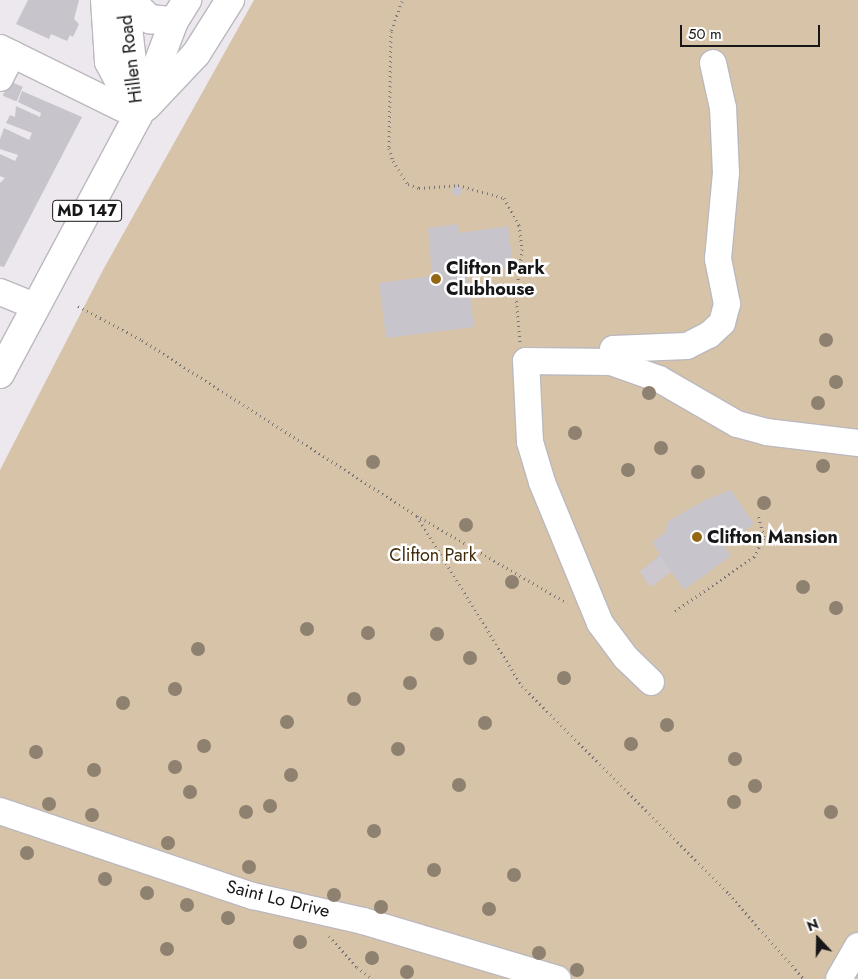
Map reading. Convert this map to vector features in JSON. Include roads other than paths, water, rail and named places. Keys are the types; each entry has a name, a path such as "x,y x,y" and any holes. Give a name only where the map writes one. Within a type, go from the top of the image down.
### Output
{"main road":[{"name":"Hillen Road","path":"104,0 109,62 138,116"},
{"name":"Hillen Road","path":"125,0 138,116"},
{"path":"130,0 150,19 180,10"},
{"path":"138,116 196,54 230,0"},
{"name":"MD 147","path":"0,374 138,116 180,10"}],"street":[{"path":"0,78 6,51 138,116"},
{"path":"613,349 686,346 709,336 722,323 727,304 718,258 726,173 723,108 713,63"},
{"path":"0,292 35,306"},
{"path":"651,682 626,658 600,623 534,458 526,361 611,362 659,379 737,424 766,432 858,443"},
{"name":"Saint Lo Drive","path":"0,811 253,896 317,909 558,979"},
{"path":"839,979 858,946"}],"tunnel":[{"path":"650,564 661,580"}],"place":[{"name":"Clifton Park Clubhouse","path":"436,279"},
{"name":"Clifton Mansion","path":"697,537"}],"park label":[{"name":"Clifton Park","path":"433,555"}]}
